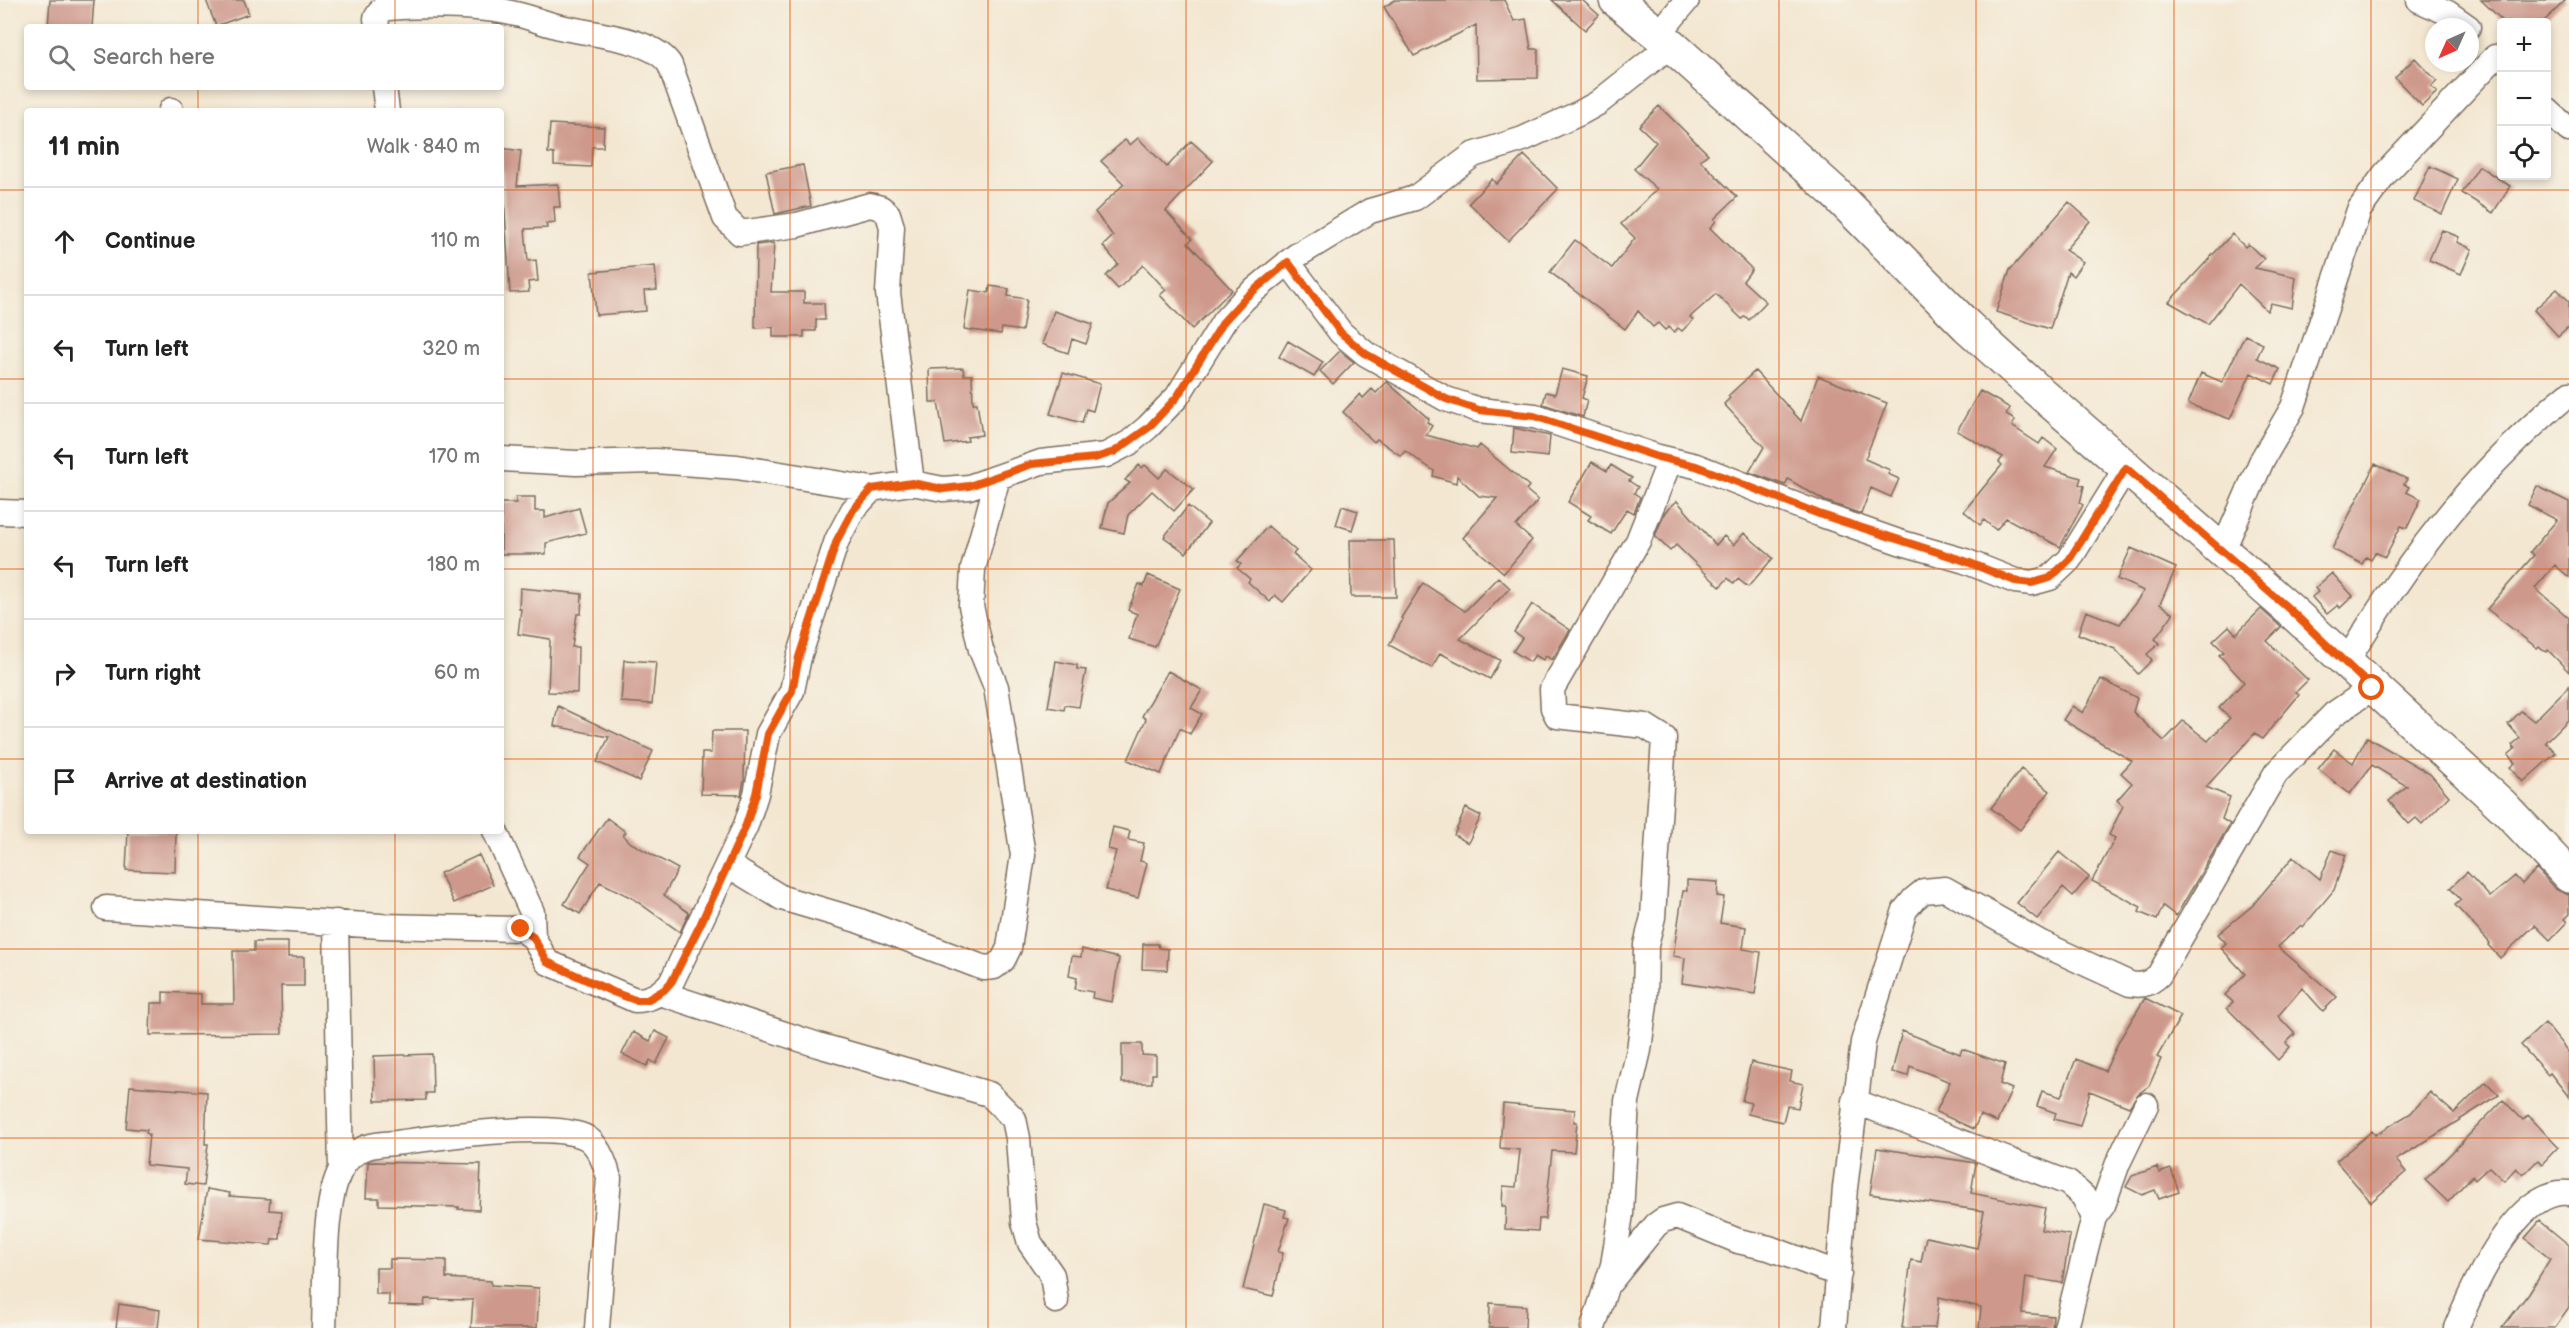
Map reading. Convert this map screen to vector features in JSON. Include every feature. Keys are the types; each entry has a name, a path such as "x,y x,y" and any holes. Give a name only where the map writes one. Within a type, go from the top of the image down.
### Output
{"main road":[{"path":"1616,0 1665,40 1834,192 1967,326 2289,609 2372,688 2503,806 2569,876"}],"street":[{"path":"504,459 576,463 655,461 737,467 834,485 872,489 912,483 943,489 969,486 1041,462 1106,455 1129,442 1177,397 1224,321 1245,298 1288,262 1370,211 1415,198 1473,155 1523,139 1598,103 1665,40 1687,0"},
{"path":"2419,0 2455,18"},
{"path":"377,24 376,18 382,9 482,9 511,12 582,32 623,39 662,55 670,65 682,92 724,218 731,228 748,234 797,225 870,205 881,208 888,214 892,227 888,293 912,483"},
{"path":"2479,39 2497,59"},
{"path":"2222,552 2262,460 2293,407 2359,210 2378,182 2497,61"},
{"path":"384,90 387,108"},
{"path":"2551,113 2569,130"},
{"path":"1288,262 1341,333 1366,354 1426,389 1479,410 1534,416 1670,460 1696,466 1899,542 1965,561 2015,581 2032,583 2050,578 2069,560 2126,468"},
{"path":"2346,663 2379,607 2470,490 2569,394"},
{"path":"1593,1328 1606,1287 1622,1214 1627,1101 1639,1050 1645,1003 1646,945 1653,917 1664,738 1645,726 1557,716 1551,699 1552,689 1638,541 1670,460"},
{"path":"728,865 782,898 857,920 984,968 994,967 1003,960 1009,948 1023,855 996,687 981,650 971,606 973,569 998,477"},
{"path":"496,834 532,912 533,937 547,962 635,1000 647,1000 660,993 672,981 728,865 756,794 768,734 792,691 799,657 837,540 853,510 872,489"},
{"path":"0,512 24,513"},
{"path":"1834,1328 1854,1101 1863,1042 1905,910 1914,898 1924,891 1945,889 2042,943 2130,984 2141,986 2150,982 2165,966 2277,773 2334,714 2372,688"},
{"path":"106,908 336,922 521,929 533,937"},
{"path":"336,922 341,1170"},
{"path":"660,993 818,1045 989,1094 1002,1104 1014,1119 1018,1138 1023,1222 1030,1242 1052,1275 1056,1301"},
{"path":"1854,1101 2068,1184 2083,1196 2094,1217"},
{"path":"2066,1328 2094,1217 2103,1205 2118,1163 2146,1105"},
{"path":"324,1328 330,1200 341,1170 353,1155 368,1147 440,1137 528,1131 582,1135 596,1147 605,1163 609,1178 597,1328"},
{"path":"2456,1328 2475,1281 2500,1241 2536,1204 2561,1192 2569,1193"},
{"path":"1606,1287 1656,1225 1663,1220 1677,1216 1738,1241 1769,1248 1839,1274"}],"building":[{"path":"50,0 94,0 92,24 48,24"},
{"path":"206,0 244,0 249,14 215,24"},
{"path":"1395,0 1504,0 1514,21 1526,19 1531,49 1538,49 1538,78 1477,79 1476,25 1414,56 1384,7"},
{"path":"1552,0 1582,0 1599,15 1585,30"},
{"path":"2481,0 2566,0 2547,18 2500,18"},
{"path":"2415,58 2425,68 2425,72 2428,72 2437,81 2431,87 2437,92 2422,106 2395,78"},
{"path":"1659,106 1708,154 1700,160 1737,197 1714,219 1716,221 1710,228 1752,269 1743,281 1766,302 1749,320 1745,316 1742,319 1716,294 1690,317 1693,320 1682,331 1678,328 1674,332 1669,327 1665,330 1658,323 1653,327 1638,311 1625,329 1550,272 1575,240 1612,268 1635,238 1621,224 1657,189 1634,169 1656,142 1639,126"},
{"path":"550,124 604,127 603,147 592,147 591,167 554,165 554,154 548,153"},
{"path":"1138,138 1167,167 1191,141 1213,161 1166,211 1192,239 1188,243 1232,290 1192,329 1160,295 1166,290 1143,265 1118,289 1106,276 1118,264 1103,246 1113,236 1095,212 1124,184 1101,161 1125,140 1130,145"},
{"path":"504,148 521,151 517,186 558,184 560,207 554,207 555,223 546,224 547,228 525,229 528,261 536,260 538,281 528,282 529,292 510,293 504,196"},
{"path":"1524,155 1558,189 1508,241 1469,203 1492,179 1496,184"},
{"path":"803,165 811,206 775,214 766,172"},
{"path":"2430,166 2458,179 2442,214 2414,201"},
{"path":"2479,166 2497,178 2497,180 2510,186 2493,213 2462,193"},
{"path":"2069,202 2090,221 2065,250 2083,262 2073,276 2068,272 2050,329 1996,312 2010,270"},
{"path":"2442,230 2459,237 2457,242 2472,249 2461,274 2429,260"},
{"path":"2232,234 2245,247 2248,244 2264,259 2255,268 2296,277 2292,308 2271,303 2267,311 2239,284 2208,324 2169,302"},
{"path":"774,243 771,292 804,292 804,303 824,303 825,320 816,320 816,331 804,331 804,337 773,337 773,327 755,328 756,245"},
{"path":"655,266 657,290 644,291 646,311 596,315 592,272"},
{"path":"990,286 1009,289 1008,296 1027,299 1022,331 1002,328 1001,334 964,329 970,290 989,293"},
{"path":"2557,289 2569,301 2569,326 2558,336 2534,310"},
{"path":"1054,311 1093,324 1086,344 1072,339 1068,353 1042,344"},
{"path":"2245,335 2263,344 2257,358 2280,369 2273,384 2251,373 2230,419 2188,404 2201,373 2222,382"},
{"path":"1288,341 1323,362 1314,377 1279,357"},
{"path":"1340,351 1354,362 1333,384 1320,371"},
{"path":"963,368 964,375 972,375 973,403 977,403 982,435 967,437 968,441 945,444 938,402 930,402 929,369"},
{"path":"1562,369 1588,376 1582,398 1587,400 1583,417 1543,404 1546,392 1555,394"},
{"path":"1755,371 1801,421 1818,376 1887,403 1865,459 1890,470 1888,474 1899,479 1891,497 1871,488 1861,514 1825,501 1788,479 1785,485 1749,472 1764,447 1724,404 1730,398 1728,396"},
{"path":"1063,373 1100,384 1093,411 1086,409 1082,423 1050,414"},
{"path":"1387,382 1429,419 1427,422 1432,426 1426,435 1477,449 1480,445 1529,486 1526,490 1538,500 1516,526 1532,540 1504,573 1463,538 1497,498 1479,496 1457,476 1456,483 1433,476 1434,471 1405,451 1401,456 1377,439 1374,442 1343,412 1360,394 1363,398 1372,389 1376,393"},
{"path":"1980,391 2010,408 2006,415 2015,420 2012,426 2039,444 2043,438 2057,449 2045,467 2081,478 2079,484 2084,486 2080,503 2083,505 2060,547 2006,518 1996,530 1984,520 1980,525 1964,511 2002,465 1999,462 2003,457 1957,431"},
{"path":"1514,428 1550,436 1548,457 1512,453"},
{"path":"1592,462 1607,471 1611,465 1632,478 1629,481 1638,487 1634,493 1640,497 1634,513 1627,509 1611,534 1588,520 1591,516 1568,502"},
{"path":"2375,464 2407,479 2404,484 2409,487 2406,492 2421,499 2407,528 2401,526 2385,557 2375,552 2371,560 2366,557 2362,564 2332,549"},
{"path":"1139,465 1142,468 1145,465 1159,478 1167,469 1194,489 1174,511 1152,491 1128,515 1124,533 1102,528 1108,503 1130,483 1125,480"},
{"path":"2537,486 2569,502 2569,577 2555,565 2535,588 2569,618 2569,672 2548,650 2546,652 2539,646 2537,648 2487,609 2534,555 2530,552 2557,520 2528,505"},
{"path":"516,497 535,497 535,511 545,511 545,518 579,508 586,533 546,543 546,554 504,554 504,503 516,503"},
{"path":"1677,501 1716,545 1724,536 1734,545 1744,533 1773,558 1748,587 1738,579 1734,584 1728,578 1720,587 1676,545 1670,551 1655,536 1665,512"},
{"path":"1188,506 1209,523 1186,553 1164,537"},
{"path":"1342,506 1358,511 1352,530 1336,525"},
{"path":"1268,526 1296,551 1293,554 1311,570 1283,602 1275,595 1270,602 1248,582 1250,579 1237,568 1241,564 1237,561"},
{"path":"1350,540 1394,540 1396,597 1351,597"},
{"path":"2131,548 2176,568 2160,604 2173,614 2155,639 2160,643 2147,654 2152,660 2138,674 2115,649 2078,634 2086,611 2120,624 2144,591 2117,579"},
{"path":"2332,573 2353,596 2340,608 2338,605 2327,614 2312,597 2318,592 2315,588"},
{"path":"1148,575 1180,589 1155,647 1129,639 1137,614 1128,610 1139,584 1144,586"},
{"path":"1498,577 1510,588 1460,639 1500,660 1490,679 1440,653 1432,668 1389,645 1403,619 1401,618 1423,583 1465,611"},
{"path":"520,588 582,594 581,614 577,614 572,647 578,647 577,693 548,692 550,639 518,634 521,609 519,609"},
{"path":"1532,604 1570,630 1552,660 1546,656 1543,660 1535,655 1530,662 1513,651 1522,638 1514,632"},
{"path":"2261,609 2281,627 2267,641 2308,680 2296,692 2299,695 2262,739 2255,733 2206,787 2230,797 2222,819 2230,824 2176,916 2163,906 2157,920 2139,912 2141,907 2092,881 2115,838 2109,835 2123,806 2117,800 2132,783 2121,773 2132,761 2063,720 2072,706 2083,713 2101,679 2137,698 2133,712 2164,741 2183,721 2208,741 2230,718 2219,708 2244,682 2219,655 2224,652 2213,641 2229,626 2236,634"},
{"path":"624,660 656,662 652,704 621,702"},
{"path":"1056,661 1077,665 1077,669 1086,670 1079,707 1065,705 1064,710 1048,707"},
{"path":"1168,671 1202,690 1191,708 1202,714 1190,734 1180,728 1161,774 1128,760 1146,719 1142,716"},
{"path":"2569,686 2569,719 2546,742 2556,753 2523,782 2510,767 2515,763 2508,755 2515,749 2512,745 2520,738 2508,724 2521,711 2534,721"},
{"path":"558,706 653,751 639,781 597,762 609,737 554,726"},
{"path":"712,731 745,731 744,780 741,795 701,794 702,753 711,753"},
{"path":"2367,737 2430,774 2449,796 2422,824 2416,818 2409,824 2389,801 2407,786 2372,765 2350,794 2318,769 2334,749 2353,763"},
{"path":"2021,769 2050,791 2020,830 1991,808"},
{"path":"1466,808 1481,816 1468,843 1454,835"},
{"path":"607,818 626,832 623,835 631,843 678,869 664,895 689,913 680,932 632,898 600,882 580,914 564,904 590,863 580,856"},
{"path":"1113,827 1130,831 1128,840 1144,843 1140,861 1147,863 1138,898 1106,890 1116,851 1108,849"},
{"path":"128,834 176,834 175,872 126,870"},
{"path":"2332,850 2346,855 2334,890 2303,927 2301,925 2278,947 2337,997 2323,1011 2302,988 2278,1016 2295,1034 2286,1043 2290,1047 2278,1060 2227,1008 2233,1002 2225,995 2245,974 2221,948 2226,943 2218,934 2252,906 2293,857 2320,879"},
{"path":"2059,852 2089,877 2073,896 2063,887 2037,919 2017,903"},
{"path":"479,855 493,885 454,903 440,873"},
{"path":"2537,869 2555,889 2569,895 2569,914 2564,919 2567,922 2550,940 2535,925 2500,958 2488,945 2490,943 2455,905 2461,900 2450,888 2467,872 2490,897 2515,876 2522,884"},
{"path":"1687,880 1718,882 1717,896 1724,897 1720,923 1746,927 1743,949 1761,952 1755,994 1682,983 1685,958 1673,956 1683,891 1687,891"},
{"path":"254,942 288,942 288,957 304,957 304,986 281,986 282,1034 150,1035 151,1003 163,1003 163,992 201,994 201,1004 234,1004 233,951 254,951"},
{"path":"1143,944 1158,944 1159,948 1168,949 1167,970 1142,969"},
{"path":"1082,949 1119,958 1112,1002 1092,998 1093,992 1075,989 1077,978 1069,976 1072,956 1081,957"},
{"path":"2145,998 2181,1016 2157,1057 2161,1059 2149,1086 2138,1094 2129,1107 2090,1091 2080,1126 2054,1119 2056,1113 2037,1106 2042,1091 2061,1097 2076,1059 2105,1071 2120,1039"},
{"path":"2545,1023 2569,1053 2569,1097 2550,1073 2548,1075 2521,1045"},
{"path":"655,1031 669,1038 656,1064 650,1060 647,1066 622,1054 633,1032 650,1041"},
{"path":"1902,1031 1960,1054 1962,1049 2005,1064 2000,1084 2012,1089 1997,1122 1980,1115 1974,1129 1936,1112 1950,1082 1910,1066 1908,1076 1892,1072"},
{"path":"1122,1044 1142,1044 1142,1055 1156,1056 1156,1074 1152,1074 1152,1083 1122,1083"},
{"path":"432,1054 433,1093 426,1093 426,1100 375,1101 374,1056"},
{"path":"1751,1062 1792,1071 1790,1081 1803,1084 1798,1108 1787,1106 1783,1122 1748,1114 1751,1103 1742,1101"},
{"path":"2486,1082 2499,1095 2396,1160 2406,1172 2371,1202 2336,1161 2372,1131 2375,1135 2411,1113 2430,1092 2454,1113"},
{"path":"130,1086 207,1092 205,1144 208,1144 203,1186 185,1184 187,1169 146,1165 149,1134 146,1133 147,1130 126,1128"},
{"path":"2503,1100 2523,1120 2528,1115 2558,1147 2542,1164 2538,1160 2523,1175 2516,1168 2504,1181 2489,1167 2475,1180 2472,1176 2448,1202 2425,1180"},
{"path":"1503,1104 1575,1110 1574,1122 1577,1122 1574,1152 1552,1151 1545,1219 1539,1219 1538,1231 1505,1229 1506,1206 1502,1206 1503,1186 1516,1187 1520,1150 1500,1148"},
{"path":"1877,1148 1976,1163 1971,1193 2045,1208 2041,1230 2070,1235 2062,1283 2026,1277 2022,1313 2053,1316 2052,1328 1979,1328 1981,1307 1939,1297 1935,1328 1902,1328 1911,1260 1921,1262 1926,1237 1977,1248 1984,1211 1870,1194"},
{"path":"368,1162 481,1164 479,1210 458,1209 459,1207 379,1205 379,1198 366,1198"},
{"path":"2157,1167 2159,1173 2171,1169 2179,1192 2159,1199 2155,1190 2142,1195 2126,1187 2132,1176"},
{"path":"207,1189 230,1193 229,1196 270,1199 269,1210 282,1211 280,1239 272,1239 271,1245 199,1239"},
{"path":"1264,1204 1286,1210 1284,1217 1289,1218 1278,1252 1283,1253 1273,1296 1243,1289"},
{"path":"2540,1221 2569,1245 2569,1308 2555,1328 2502,1328 2529,1293 2550,1259 2525,1238"},
{"path":"390,1259 446,1260 446,1278 491,1281 491,1285 539,1288 537,1328 471,1328 473,1300 425,1299 424,1306 389,1305 389,1294 376,1294 376,1268 390,1268"},
{"path":"1490,1303 1526,1306 1525,1328 1489,1328"},
{"path":"119,1304 160,1310 158,1328 116,1328"}],"route":[{"path":"521,929 533,937 547,962 613,992 635,1000 647,1000 664,990 672,981 701,923 746,825 756,794 768,734 792,691 799,657 837,540 853,510 872,489 912,483 943,489 969,486 1032,464 1095,458 1114,452 1148,428 1177,397 1191,379 1224,321 1245,298 1288,262 1317,305 1341,333 1366,354 1446,399 1479,410 1534,416 1658,457 1696,466 1819,514 1899,542 1965,561 2015,581 2032,583 2050,578 2069,560 2126,468 2289,609 2372,688"}]}
